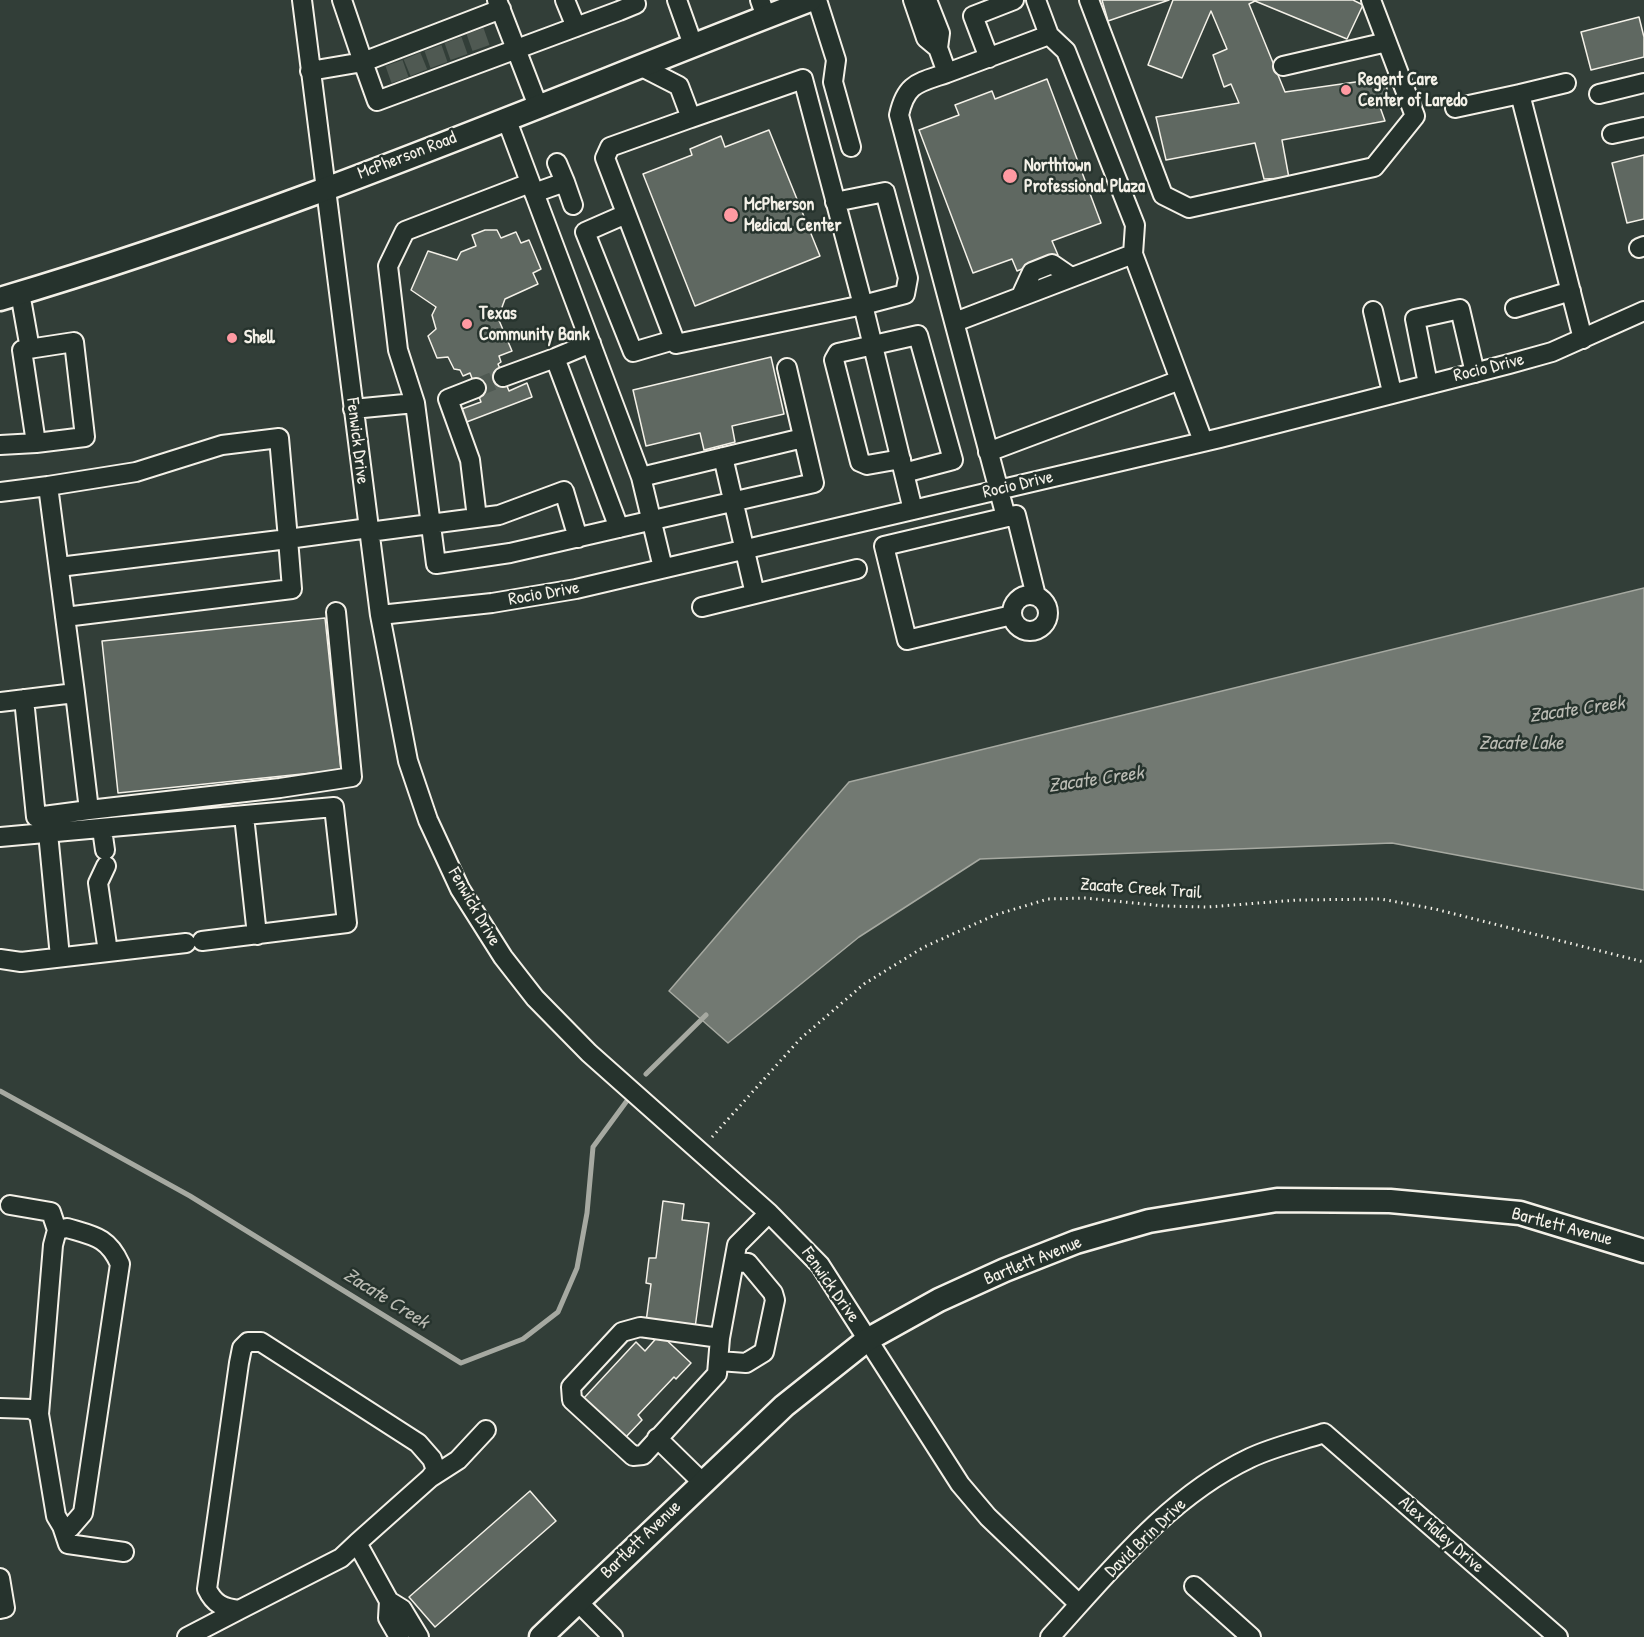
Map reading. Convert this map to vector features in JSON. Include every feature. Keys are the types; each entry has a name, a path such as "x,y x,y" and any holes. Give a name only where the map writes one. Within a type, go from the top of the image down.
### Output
{"main road":[{"name":"McPherson Road","path":"10,296 56,284 212,231 693,45 763,8 810,0"},
{"name":"Bartlett Avenue","path":"541,1637 784,1406 867,1340 939,1300 1005,1270 1076,1242 1149,1221 1277,1200 1390,1201 1520,1213 1644,1251"}],"street":[{"name":"Fenwick Drive","path":"302,0 380,615 408,761 428,820 460,889 503,957 535,998 589,1053 769,1213 820,1265 960,1484 988,1517 1079,1604"},
{"path":"342,0 377,101 397,71 478,40 516,49 576,27 617,6 640,1"},
{"path":"565,0 576,27"},
{"path":"677,0 693,45"},
{"path":"817,0 836,60 833,82 851,147"},
{"path":"913,0 926,38 938,48"},
{"path":"927,0 940,33 938,48 947,73"},
{"path":"989,58 973,16 1014,0"},
{"path":"1036,0 1049,35 1066,51 1135,225 1133,254 1203,441"},
{"path":"1089,0 1163,195 1189,207 1374,167 1415,116 1371,0"},
{"path":"310,71 363,62 397,71 478,40 499,5"},
{"path":"499,5 537,106"},
{"path":"1006,517 899,115 903,98 910,86 1049,35"},
{"path":"1283,66 1387,42"},
{"path":"640,66 679,86 691,118"},
{"path":"835,202 885,192 908,278 904,294 863,305 676,344 605,158 610,147 802,79 835,202 863,305 913,510"},
{"path":"1455,108 1566,83"},
{"path":"1599,94 1644,83"},
{"path":"1520,94 1583,339"},
{"path":"506,118 641,477 663,568"},
{"path":"1612,134 1644,127"},
{"path":"557,163 573,205"},
{"path":"564,182 532,188 405,231 388,266 398,350 415,403 436,564 510,553 814,483 787,368"},
{"path":"627,214 585,232 633,352 674,340"},
{"path":"955,321 1133,254"},
{"path":"1515,308 1571,291"},
{"path":"10,296 30,349"},
{"path":"1428,384 1414,320 1460,309 1475,373"},
{"path":"1373,310 1392,392"},
{"name":"Rocio Drive","path":"380,615 492,603 576,589 1203,441 1552,352 1644,311"},
{"path":"918,335 953,460 902,466 867,465 860,462 856,454 834,360 838,353 873,346 918,335"},
{"path":"0,445 43,442 85,437 74,342 22,350 43,442"},
{"path":"503,377 591,344"},
{"path":"555,358 619,528"},
{"path":"988,452 1180,380"},
{"path":"476,388 448,399 470,460 477,518"},
{"path":"353,409 415,403"},
{"path":"0,492 136,472 222,445 279,438 292,589 65,617"},
{"path":"641,477 803,438"},
{"path":"723,457 755,594"},
{"path":"48,486 89,810"},
{"path":"59,567 499,515 564,491 578,538"},
{"path":"1012,615 907,640 884,546 1016,515 1036,596 1047,609 1043,625 1033,630 1022,629 1012,615 1012,609 1018,599 1030,595 1036,596"},
{"path":"702,607 857,569"},
{"path":"24,699 36,817 280,788 352,777 336,612"},
{"path":"0,702 75,693"},
{"path":"0,837 334,807 347,923 21,962 0,959"},
{"path":"244,816 257,934"},
{"path":"102,829 106,858 98,883 108,952"},
{"path":"48,834 60,957"},
{"path":"167,945 181,952 207,948 202,941"},
{"path":"10,1204 51,1212 57,1230 53,1245 39,1414 56,1516 68,1544 124,1552"},
{"path":"720,1338 640,1327 622,1332 571,1388 572,1400 633,1456 643,1455 717,1374 720,1338 737,1245 769,1213"},
{"path":"57,1230 67,1227 103,1239 114,1249 120,1264 83,1513 75,1525 70,1528 62,1526"},
{"path":"718,1360 746,1363 764,1352 775,1300 773,1293 748,1263 734,1262"},
{"path":"239,1610 225,1608 212,1600 207,1589 239,1363 242,1348 249,1342 261,1342 418,1443 436,1470 430,1478"},
{"path":"0,1408 31,1409 39,1414"},
{"path":"187,1637 341,1558 430,1478 458,1460 486,1430"},
{"name":"David Brin Drive","path":"1050,1637 1149,1529 1184,1499 1219,1475 1252,1457 1324,1433"},
{"name":"Alex Haley Drive","path":"1324,1433 1558,1637"},
{"path":"657,1438 702,1482"},
{"path":"357,1543 389,1601 402,1609 419,1637"},
{"path":"0,1578 5,1608 0,1609"},
{"path":"1194,1586 1251,1637"},
{"path":"389,1601 388,1618 399,1637"},
{"path":"578,1602 613,1637"}],"path":[{"name":"Zacate Creek Trail","path":"712,1137 800,1038 871,979 908,955 985,920 1048,899 1085,898 1158,906 1208,907 1297,900 1382,899 1435,909 1644,962"}],"water":[{"name":"Zacate Lake","path":"1644,588 1644,890 1392,843 980,859 859,937 728,1043 669,991 849,782"}],"building":[{"path":"1102,0 1169,0 1108,21"},
{"name":"Regent Care Center of Laredo","path":"1173,0 1353,0 1363,5 1347,39 1255,1 1249,4 1285,92 1384,78 1392,107 1380,107 1385,121 1282,140 1289,178 1264,179 1255,143 1166,160 1156,117 1239,103 1231,84 1224,87 1213,55 1227,49 1211,11 1182,78 1148,65"},
{"path":"1639,17 1644,37 1644,57 1591,70 1581,32"},
{"name":"Northtown Professional Plaza","path":"1047,79 1101,223 1052,241 1058,255 1017,271 1012,259 973,273 919,130 959,115 955,105 992,91 995,99"},
{"name":"McPherson Medical Center","path":"769,130 820,256 695,306 643,174 692,155 690,149 721,136 725,147"},
{"path":"1644,155 1644,219 1627,223 1612,163"},
{"name":"Texas Community Bank","path":"485,230 497,230 501,238 516,232 521,243 529,240 541,269 533,273 538,284 505,299 498,318 512,351 499,356 501,362 498,364 509,391 527,383 532,397 464,423 459,410 481,402 470,373 463,376 460,370 454,369 448,357 437,358 428,336 436,329 432,315 436,307 411,290 428,251 457,260 461,252 476,246 472,235"},
{"path":"771,357 784,414 732,426 735,442 704,450 700,433 646,446 633,390"},
{"path":"325,618 341,770 118,793 102,641"},
{"path":"663,1201 684,1204 682,1220 709,1223 695,1328 646,1322 651,1284 646,1283 649,1258 656,1258"},
{"path":"660,1334 691,1363 676,1379 674,1377 638,1415 642,1420 625,1438 584,1398 636,1342 645,1351"},
{"path":"530,1491 556,1521 435,1627 409,1597"}],"waterway":[{"name":"Zacate Creek","path":"646,1074 706,1015"},
{"name":"Zacate Creek","path":"0,1091 190,1196 461,1363 523,1339 558,1312 577,1268 587,1213 593,1147 629,1098"}],"tunnel":[{"path":"475,31 481,48"},
{"path":"453,40 459,57"},
{"path":"433,48 439,65"},
{"path":"412,56 419,73"},
{"path":"394,63 400,80"},
{"path":"476,388 503,377"}],"place":[{"name":"Regent Care Center of Laredo","path":"1346,90"},
{"name":"Northtown Professional Plaza","path":"1010,176"},
{"name":"McPherson Medical Center","path":"731,215"},
{"name":"Texas Community Bank","path":"467,324"},
{"name":"Shell","path":"232,338"}]}
